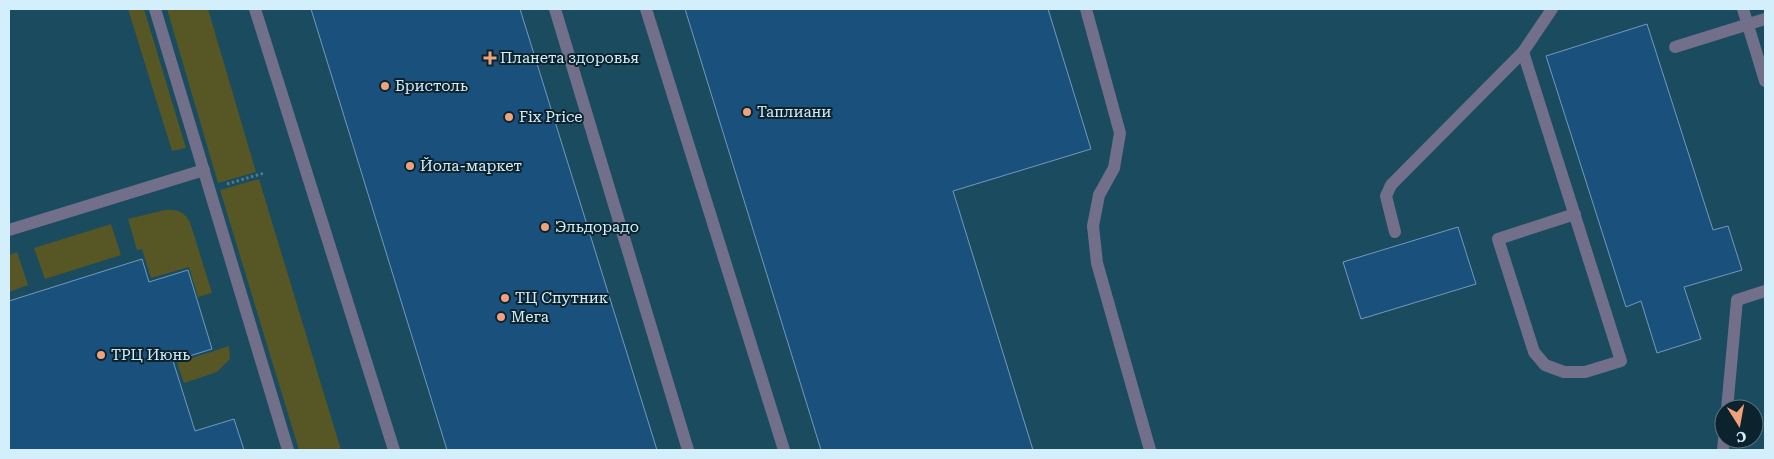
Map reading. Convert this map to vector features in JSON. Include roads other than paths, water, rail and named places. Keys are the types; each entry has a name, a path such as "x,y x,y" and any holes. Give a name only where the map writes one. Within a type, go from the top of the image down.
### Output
{"lane":[{"path":"155,9 288,450"},
{"path":"256,9 394,450"},
{"path":"555,9 688,450"},
{"path":"646,9 784,450"},
{"path":"1086,9 1120,133 1114,168 1099,194 1093,226 1097,263 1150,450"},
{"path":"1395,232 1386,196 1391,185 1523,52 1552,9"},
{"path":"1743,9 1765,81"},
{"path":"1675,47 1765,19"},
{"path":"1523,52 1574,214 1620,361 1585,372 1564,372 1545,365 1534,352 1498,239 1574,214"},
{"path":"9,230 204,170"},
{"path":"1728,399 1737,300 1765,291"}],"place":[{"name":"Планета здоровья","path":"490,58"},
{"name":"Бристоль","path":"385,86"},
{"name":"Таплиани","path":"747,112"},
{"name":"Fix Price","path":"509,117"},
{"name":"Йола-маркет","path":"410,166"},
{"name":"Эльдорадо","path":"545,227"},
{"name":"ТЦ Спутник","path":"505,298"},
{"name":"Мега","path":"501,317"},
{"name":"ТРЦ Июнь","path":"101,355"}]}
